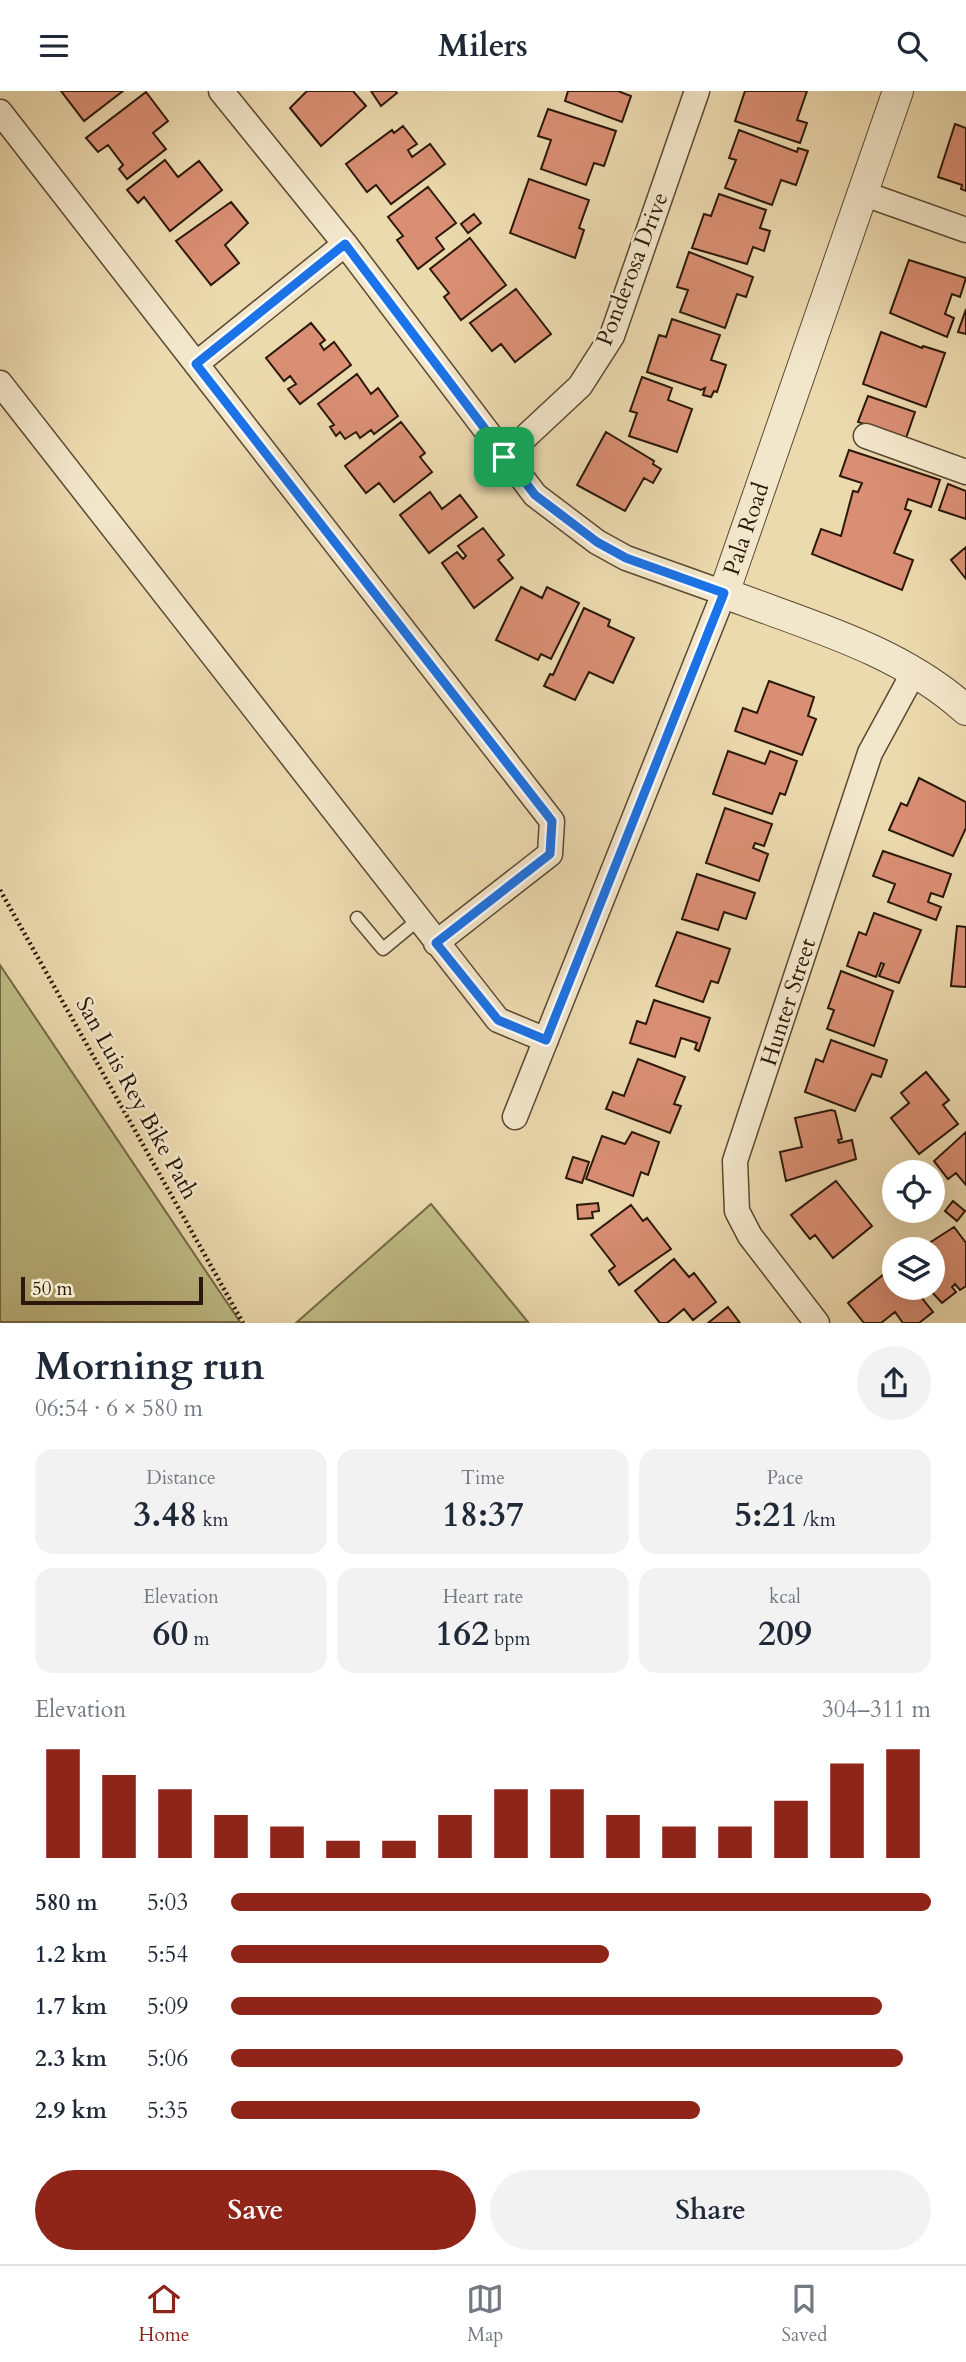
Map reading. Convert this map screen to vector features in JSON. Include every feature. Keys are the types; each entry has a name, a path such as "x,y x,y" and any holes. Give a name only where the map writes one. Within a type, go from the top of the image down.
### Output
{"street":[{"path":"221,91 345,244 535,495 597,542 626,558 882,653 950,695 966,711"},
{"name":"Ponderosa Drive","path":"504,457 580,386 612,336 697,91"},
{"name":"Pala Road","path":"515,1117 724,593 898,91"},
{"path":"0,112 552,821 550,854 436,943"},
{"path":"862,193 966,230"},
{"path":"196,364 345,244"},
{"path":"0,383 498,1020 546,1040"},
{"path":"866,436 966,470"},
{"name":"Hunter Street","path":"817,1322 750,1236 737,1211 735,1161 870,753 915,672"}],"lane":[{"path":"358,918 383,949 418,921"}],"path":[{"name":"San Luis Rey Bike Path","path":"0,890 243,1322"}],"shaded area":[{"path":"0,965 240,1322 0,1322"},
{"path":"431,1204 528,1322 297,1322"}],"building":[{"path":"61,91 123,91 84,121"},
{"path":"307,91 353,91 366,106 321,146 290,108"},
{"path":"371,91 395,91 397,93 381,106"},
{"path":"568,91 618,91 631,96 622,122 565,101"},
{"path":"745,91 807,91 797,120 807,123 800,143 735,121"},
{"path":"146,92 168,121 153,133 166,149 127,179 119,169 123,165 108,145 98,152 86,138"},
{"path":"548,109 616,131 604,166 594,163 586,185 541,169 551,140 538,136"},
{"path":"955,124 966,128 966,191 961,189 962,185 938,177"},
{"path":"403,126 417,144 408,150 412,157 430,144 445,164 391,204 376,185 367,192 346,164 392,130 394,133"},
{"path":"739,130 797,152 798,148 808,151 796,185 781,180 772,205 725,188 736,160 729,158"},
{"path":"165,160 178,177 199,161 222,190 170,231 144,197 138,203 127,190"},
{"path":"529,179 589,200 579,228 584,230 575,258 510,233"},
{"path":"428,187 456,223 436,238 444,249 418,269 397,240 403,236 388,217"},
{"path":"719,194 766,210 760,228 770,231 764,251 753,247 747,264 692,248 704,214 711,216"},
{"path":"231,202 248,223 225,245 239,263 211,285 176,241"},
{"path":"474,214 481,223 468,233 461,224"},
{"path":"470,238 506,285 461,320 444,297 449,293 430,269"},
{"path":"689,252 753,277 746,297 737,294 725,328 680,312 688,290 677,287"},
{"path":"909,260 966,278 960,297 952,294 945,314 954,318 947,337 890,313"},
{"path":"516,289 551,334 515,362 501,344 492,351 470,323"},
{"path":"966,309 966,334 958,332"},
{"path":"672,319 720,335 711,360 726,365 717,392 714,391 711,397 703,395 705,388 701,390 647,372 659,335 666,337"},
{"path":"311,323 325,340 320,344 324,350 334,342 351,365 300,404 288,389 296,384 290,376 284,381 266,358"},
{"path":"881,332 922,348 923,346 945,353 926,407 863,384"},
{"path":"357,374 371,394 378,388 398,416 374,434 371,430 360,438 356,432 345,439 340,432 336,436 330,427 334,425 318,404"},
{"path":"642,377 672,388 668,400 692,409 677,452 629,436 637,413 630,411"},
{"path":"868,396 915,412 906,438 858,422"},
{"path":"401,422 425,453 420,457 432,472 394,502 379,483 366,493 345,466"},
{"path":"606,432 654,461 653,464 661,469 653,483 644,478 625,511 577,485"},
{"path":"849,450 940,480 931,507 908,499 905,509 911,511 894,553 913,560 902,590 812,554 821,529 841,536 853,491 858,492 862,483 840,476"},
{"path":"948,484 966,491 966,519 939,510"},
{"path":"430,492 442,509 460,495 477,517 429,553 400,515"},
{"path":"483,528 504,555 498,560 513,578 474,608 442,563 457,552 463,559 466,556 458,546"},
{"path":"966,547 966,579 951,560"},
{"path":"521,587 542,598 547,587 579,603 551,659 541,654 538,660 496,640"},
{"path":"584,608 610,620 608,626 634,638 613,683 589,672 575,700 544,686 550,674 553,675"},
{"path":"769,681 814,697 808,716 816,719 802,755 735,731 743,708 757,713"},
{"path":"728,751 765,764 770,751 797,761 785,795 780,793 772,814 713,794"},
{"path":"919,778 966,802 966,828 953,856 889,830 901,803 907,806"},
{"path":"725,808 772,824 764,846 755,843 753,848 768,854 759,881 706,863"},
{"path":"883,851 951,874 943,897 931,893 928,902 941,907 936,920 888,902 895,884 873,876"},
{"path":"697,874 755,893 746,919 724,912 718,930 682,919"},
{"path":"874,913 921,930 899,983 879,976 884,964 881,963 876,977 847,966 859,932 866,935"},
{"path":"957,926 966,927 966,987 951,986"},
{"path":"677,932 730,949 718,983 711,981 703,1002 656,986"},
{"path":"841,971 893,991 874,1046 827,1029 834,1010 828,1008"},
{"path":"654,1000 710,1018 699,1051 695,1049 697,1043 681,1038 675,1057 630,1043 637,1021 646,1024"},
{"path":"831,1040 887,1060 881,1077 872,1074 855,1111 805,1092 816,1059 823,1062"},
{"path":"638,1059 685,1077 674,1104 681,1106 670,1133 606,1109 613,1092 624,1096"},
{"path":"926,1072 949,1100 943,1105 958,1124 919,1154 891,1118 909,1103 901,1093"},
{"path":"835,1111 842,1139 838,1140 839,1143 852,1140 856,1159 786,1181 780,1152 802,1147 795,1118"},
{"path":"632,1132 659,1142 648,1175 641,1172 633,1196 586,1179 602,1136 625,1144"},
{"path":"966,1132 966,1185 956,1173 948,1179 945,1175 945,1160 935,1160"},
{"path":"573,1157 589,1162 582,1183 566,1178"},
{"path":"836,1181 872,1226 833,1258 815,1235 810,1239 791,1215"},
{"path":"953,1201 965,1211 957,1221 945,1211"},
{"path":"598,1203 599,1211 592,1212 593,1218 578,1219 577,1205"},
{"path":"631,1205 643,1221 647,1218 671,1249 619,1285 609,1271 615,1266 591,1235"},
{"path":"954,1227 966,1243 966,1286 960,1290 955,1284 952,1287 956,1292 942,1303 939,1300 945,1300 945,1237 939,1237"},
{"path":"674,1259 689,1277 694,1273 716,1302 693,1320 684,1309 667,1323 660,1323 635,1291"},
{"path":"882,1276 882,1300 924,1300 933,1312 919,1323 903,1323 895,1312 881,1323 864,1323 848,1303"},
{"path":"728,1307 740,1323 708,1323"}],"route":[{"path":"345,244 504,457 535,495 597,542 626,558 724,593 546,1040 498,1020 436,943 550,854 552,821 196,364 345,244"}]}
